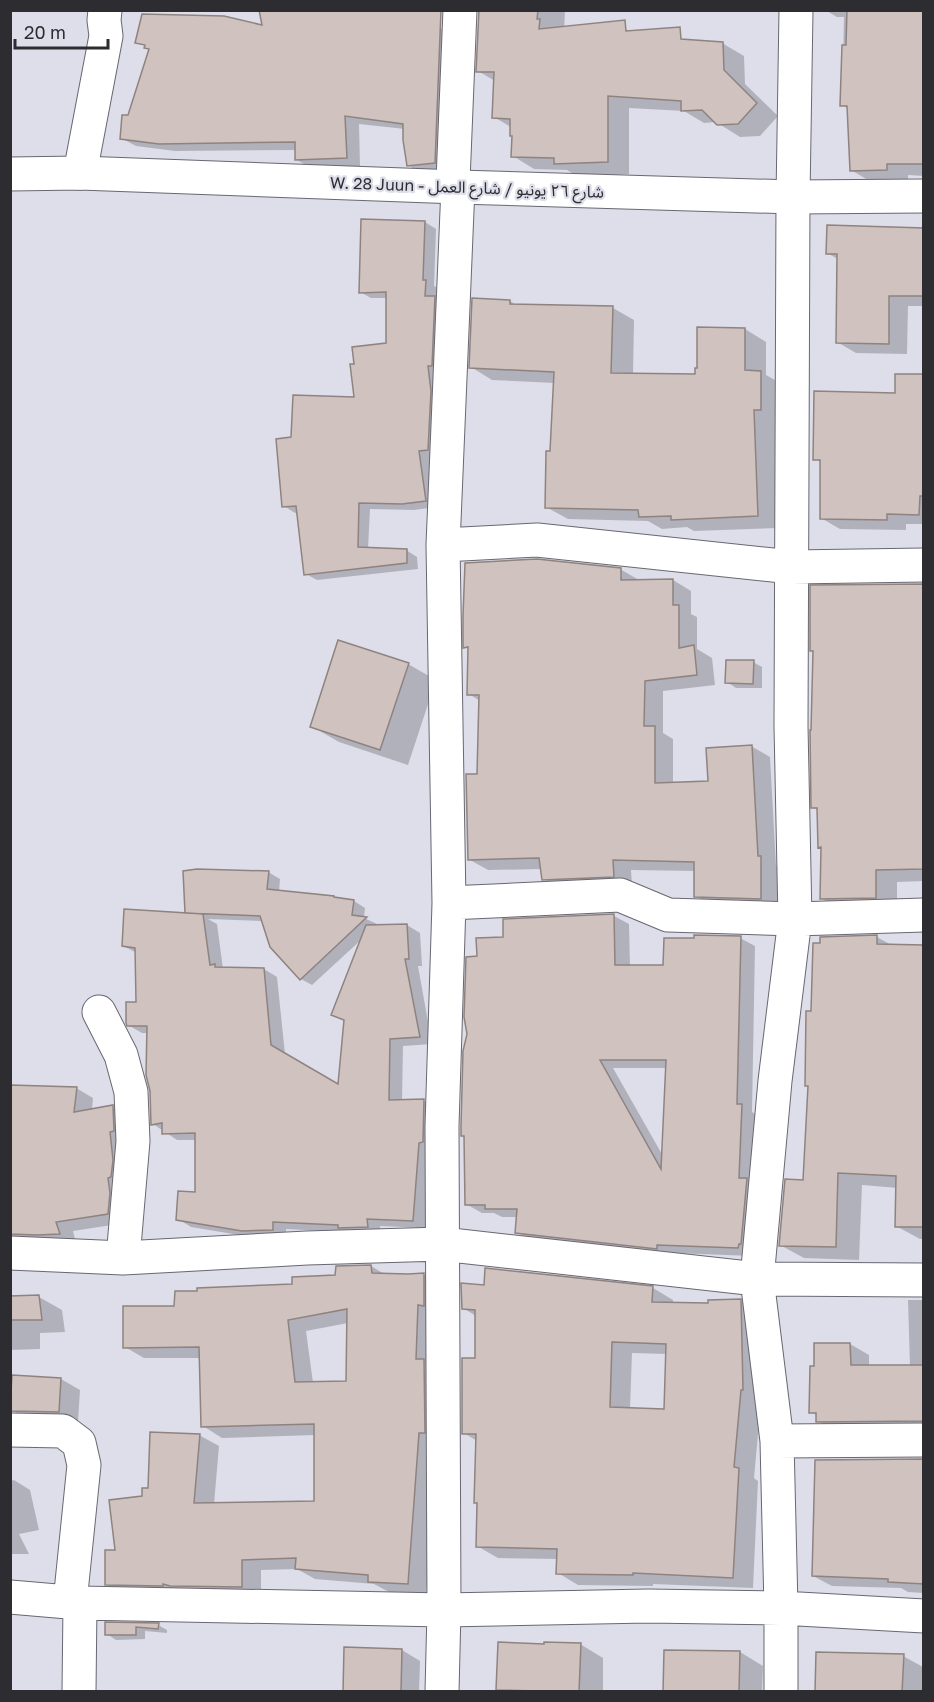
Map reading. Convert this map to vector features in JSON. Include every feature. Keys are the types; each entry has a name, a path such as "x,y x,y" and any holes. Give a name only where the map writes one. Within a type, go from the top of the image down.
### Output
{"street":[{"path":"80,173 106,36 105,10"},
{"path":"442,1692 444,1610 442,1126 449,903 442,545 458,187 453,181 460,10"},
{"path":"781,1692 777,1441 757,1279 775,1081 795,919 791,726 796,10"},
{"name":"W. 28 Juun - شارع ٢٦ يونيو / شارع العمل","path":"10,174 80,173 793,197 924,196"},
{"path":"442,545 537,540 792,567 924,565"},
{"path":"449,903 621,895 668,915 795,919 924,915"},
{"path":"99,1012 121,1055 131,1092 134,1141 123,1258"},
{"path":"10,1253 123,1258 306,1248 442,1244 757,1279 924,1280"},
{"path":"10,1430 63,1431 79,1443 84,1465 75,1602 79,1692"},
{"path":"777,1441 924,1440"},
{"path":"10,1597 75,1602 444,1610 648,1606 781,1608 924,1616"}],"building":[{"path":"259,10 441,10 435,163 407,166 403,124 345,116 347,158 295,160 295,142 159,144 120,139 122,115 128,115 149,49 144,48 145,45 135,43 142,14 224,16 262,25"},
{"path":"479,10 538,10 539,29 625,20 626,31 680,27 681,39 723,42 724,70 757,103 738,124 717,125 702,110 681,111 681,101 608,96 608,162 554,164 554,158 511,157 510,119 492,118 494,72 476,72"},
{"path":"847,10 924,10 924,164 887,164 887,170 850,171 847,106 840,106 842,45 846,45"},
{"path":"361,219 425,221 423,280 426,280 425,296 435,296 432,366 428,366 431,391 428,450 419,451 426,501 402,504 359,503 358,547 407,549 407,563 304,575 296,506 282,507 276,439 291,437 293,395 354,397 350,364 354,364 352,347 386,343 386,292 359,293"},
{"path":"827,225 924,228 924,296 889,296 889,344 836,343 837,254 826,254"},
{"path":"472,298 510,300 510,304 613,306 611,373 695,374 697,327 745,328 745,370 761,371 761,410 754,410 758,516 671,520 671,516 639,517 638,510 545,508 546,451 550,451 554,372 469,368"},
{"path":"895,374 924,374 924,496 920,496 919,515 887,514 887,520 820,519 820,460 813,460 814,391 895,393"},
{"path":"537,559 621,568 621,580 673,579 673,605 679,605 679,648 694,645 697,675 645,681 644,726 655,726 655,783 708,781 706,748 752,745 758,856 761,856 761,899 694,897 694,862 613,860 614,877 542,880 539,858 468,860 466,774 477,774 479,695 467,695 468,647 463,648 465,563"},
{"path":"924,584 924,869 876,870 876,898 820,899 821,847 818,848 817,808 811,808 810,730 813,651 810,651 810,585"},
{"path":"338,640 409,663 380,750 310,727"},
{"path":"726,660 754,660 753,684 725,683"},
{"path":"197,869 269,871 267,889 354,900 352,915 367,917 300,980 270,947 260,916 185,913 183,871"},
{"path":"124,909 203,914 210,965 264,968 271,1045 338,1084 344,1020 331,1015 366,925 407,924 409,959 405,959 420,1037 390,1039 389,1100 424,1099 423,1142 419,1143 413,1221 367,1219 368,1227 338,1228 338,1225 273,1222 273,1230 242,1231 176,1220 178,1191 195,1192 195,1133 162,1134 162,1123 151,1125 150,1091 146,1075 147,1026 127,1026 126,1023 126,1002 136,1002 135,948 122,946"},
{"path":"614,914 615,965 663,965 664,938 694,938 694,935 741,936 737,1104 742,1104 739,1178 747,1178 741,1244 738,1248 657,1245 657,1249 515,1233 517,1209 485,1209 485,1205 465,1205 464,1136 461,1136 461,1126 463,1051 467,1034 464,1017 466,957 477,956 476,938 503,937 503,919","holes":["600,1060 666,1060 661,1169"]},
{"path":"877,935 877,944 924,945 924,1227 895,1227 896,1176 838,1173 836,1247 779,1246 785,1179 803,1180 808,1086 805,1086 806,1011 811,1011 813,943 820,943 820,937"},
{"path":"10,1085 77,1087 74,1112 113,1105 114,1131 110,1132 113,1160 111,1177 108,1178 110,1193 108,1214 56,1222 60,1234 10,1234"},
{"path":"371,1265 372,1273 424,1273 424,1306 418,1305 416,1359 424,1359 425,1433 419,1433 408,1584 368,1582 368,1575 295,1569 296,1558 242,1560 242,1587 163,1584 163,1586 105,1585 105,1550 115,1550 109,1500 142,1496 142,1488 148,1488 150,1432 200,1434 194,1503 314,1501 314,1424 201,1427 199,1347 123,1348 123,1306 174,1306 175,1291 197,1291 197,1288 292,1284 292,1277 335,1275 336,1266","holes":["347,1309 346,1381 295,1382 288,1320"]},
{"path":"485,1268 653,1286 652,1302 708,1303 708,1300 741,1299 743,1390 741,1390 734,1467 739,1468 733,1578 633,1573 633,1575 556,1574 557,1549 476,1547 477,1503 474,1503 476,1434 462,1434 462,1358 475,1358 475,1310 462,1309 461,1283 484,1285","holes":["612,1342 666,1344 664,1409 610,1407"]},
{"path":"39,1295 42,1320 10,1320 10,1296"},
{"path":"814,1343 850,1343 851,1365 924,1365 924,1421 816,1422 816,1413 809,1413 810,1366 814,1366"},
{"path":"12,1375 61,1378 59,1412 10,1411"},
{"path":"924,1459 924,1584 888,1582 888,1579 812,1576 815,1460"},
{"path":"105,1622 159,1623 158,1629 136,1627 136,1635 105,1635"},
{"path":"498,1642 581,1643 579,1692 496,1690"},
{"path":"344,1647 402,1649 401,1692 343,1692"},
{"path":"664,1650 740,1651 739,1692 663,1692"},
{"path":"816,1652 904,1654 902,1692 815,1692"}]}
